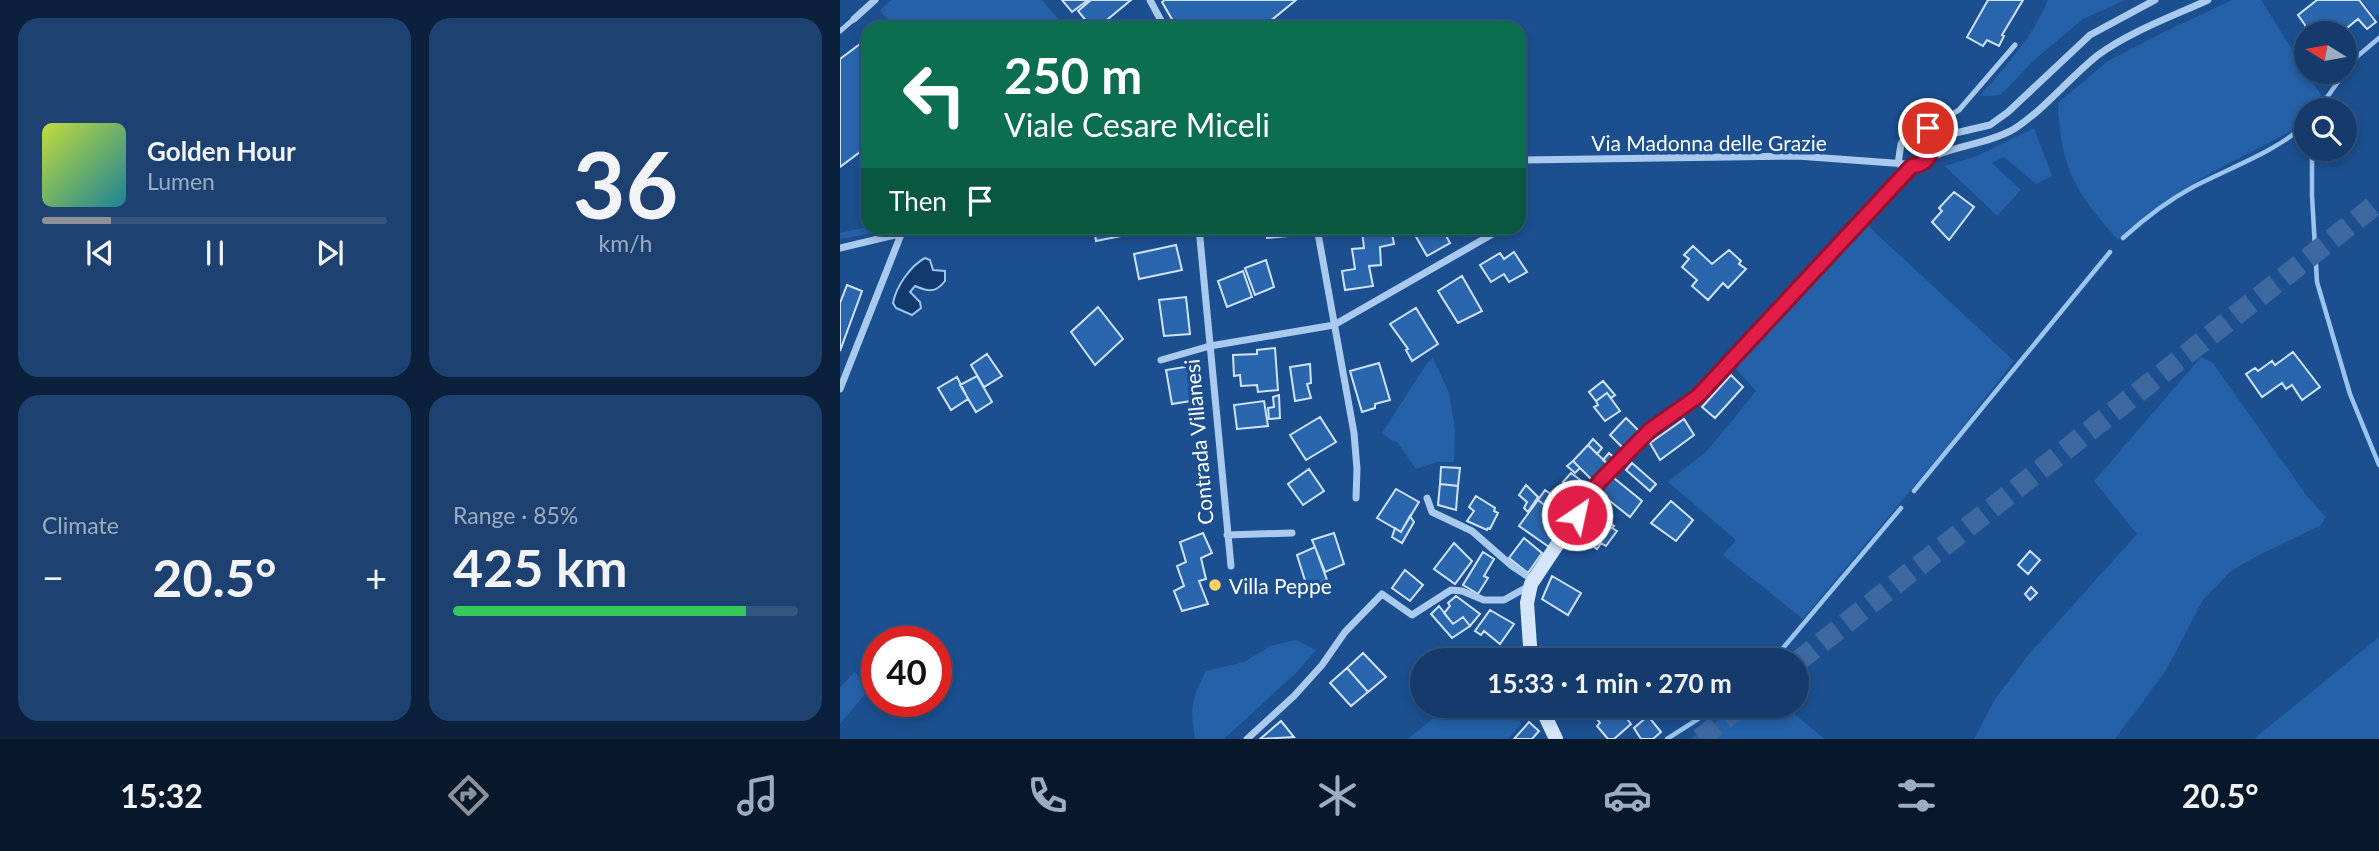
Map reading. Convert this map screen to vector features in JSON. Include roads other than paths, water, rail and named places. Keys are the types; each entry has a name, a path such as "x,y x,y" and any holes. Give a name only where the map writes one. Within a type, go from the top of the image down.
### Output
{"street":[{"path":"854,19 875,0"},
{"path":"1150,0 1161,21"},
{"path":"1905,165 1901,144 1908,132 1928,128 1951,134 1990,125 2008,112 2090,35 2155,0"},
{"path":"1530,648 1527,603 1533,582 1599,482 1650,430 1698,396 1905,165 1920,165 1929,158 1989,141 2013,129 2100,54 2146,28 2208,0"},
{"path":"1929,158 1937,132"},
{"name":"Via Madonna delle Grazie","path":"1526,160 1797,156 1905,165"},
{"path":"840,248 890,235"},
{"path":"840,389 901,235"},
{"name":"Contrada Villanesi","path":"1200,235 1231,566"},
{"path":"1318,235 1354,433 1356,498"},
{"name":"Contrada Villanesi","path":"1161,360 1210,346 1334,325 1491,235"},
{"path":"1427,498 1432,512 1472,531 1533,582"},
{"name":"Contrada Villanesi","path":"1227,534 1292,533"},
{"path":"1247,739 1294,696 1322,665 1345,632 1382,594 1412,615 1451,590 1462,591 1484,600 1504,600 1533,582"},
{"path":"1546,718 1556,739"}],"lane":[{"path":"840,31 854,19"},
{"path":"1928,128 1958,110 2015,45"}],"waterway":[{"path":"2357,57 2379,38"},
{"path":"2327,98 2336,84"},
{"path":"2123,238 2174,198 2294,134"},
{"path":"2312,161 2317,282 2350,394 2379,465"},
{"path":"1914,491 2110,252"},
{"path":"1783,648 1901,508"},
{"path":"1667,739 1700,718"}],"tunnel":[{"path":"1809,653 2379,202"},
{"path":"1700,739 1726,718"}],"place":[{"name":"Villa Peppe","path":"1215,585"}]}
